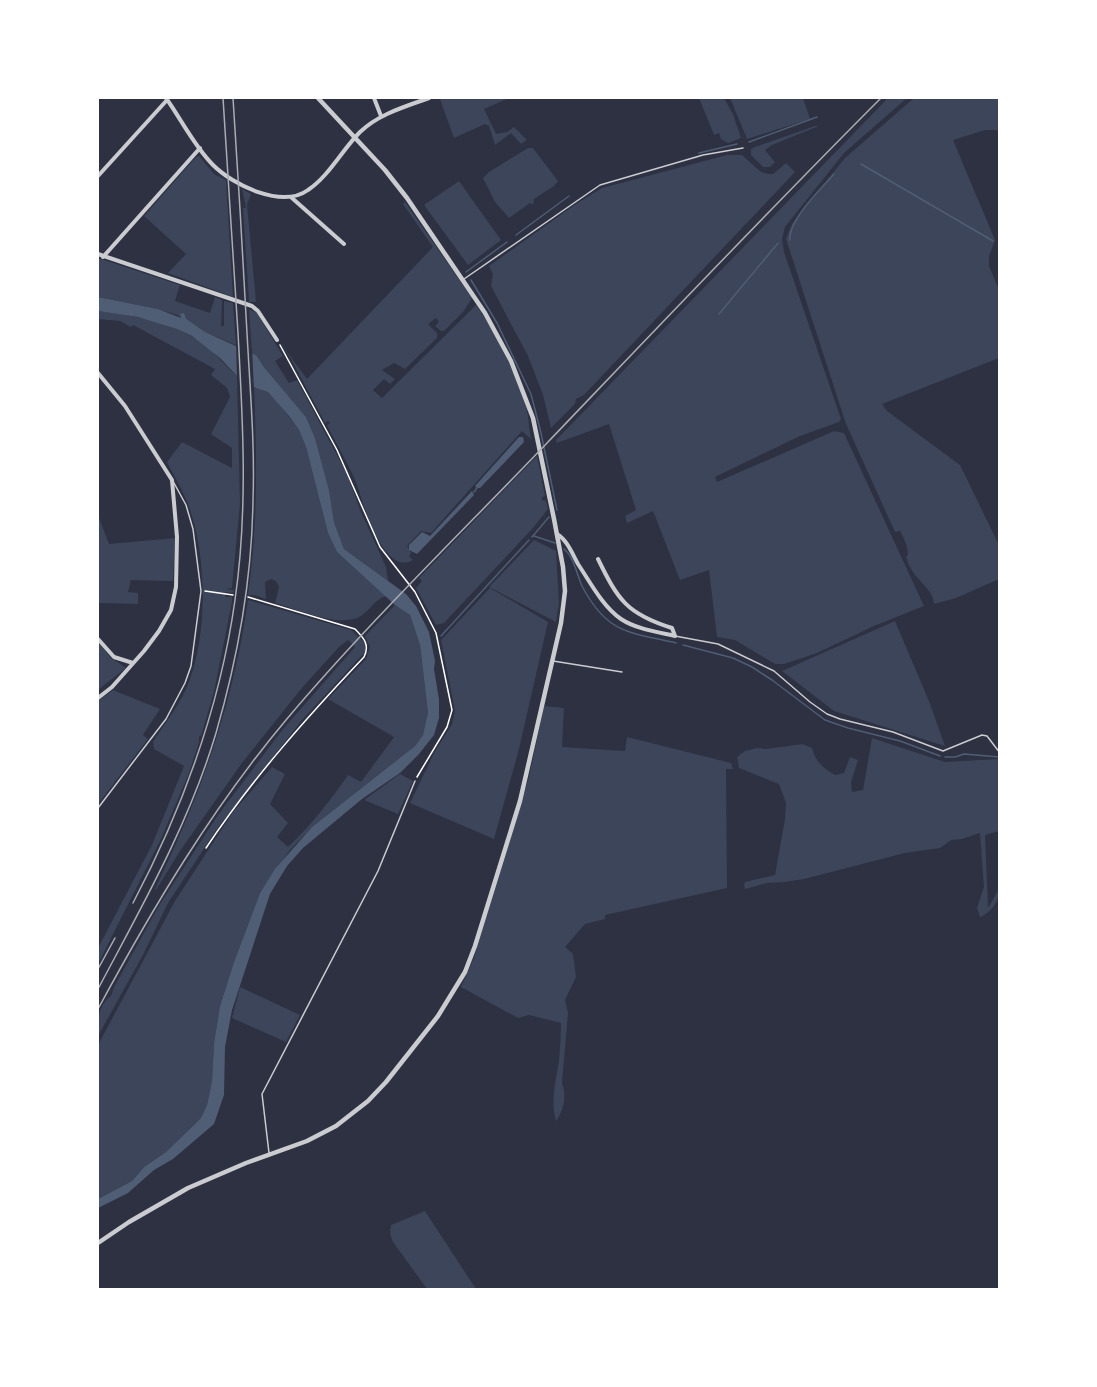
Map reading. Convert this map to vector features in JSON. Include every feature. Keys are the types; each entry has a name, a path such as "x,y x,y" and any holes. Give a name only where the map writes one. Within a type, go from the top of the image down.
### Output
{"street":[{"path":"98,1243 173,1195 325,1132 347,1118 368,1101 400,1065 453,995 475,946 520,801 561,623 565,591 557,534 538,438 520,380 501,339 407,198 356,137 318,98"},
{"path":"374,98 381,116"},
{"path":"98,176 166,99 214,166 244,185 275,197 292,198 315,184 356,137 381,116 429,98"},
{"path":"104,256 200,148"},
{"path":"292,198 344,244"},
{"path":"98,254 252,306 277,340"},
{"path":"98,373 125,406 172,480 177,537 174,599 171,610 159,631 134,663 112,687 98,698"},
{"path":"557,534 566,541 603,600 620,619 637,627 675,636"},
{"path":"598,559 625,605 647,620 672,628 675,636"},
{"path":"98,639 114,657 134,663"}],"lane":[{"path":"463,279 600,185 703,155 743,147"},
{"path":"98,808 166,719 184,683 194,648 201,591 193,529 186,505 172,480"},
{"path":"675,636 718,644 774,670 810,702 827,714 840,719 893,732 944,751 982,735 987,736 999,753"},
{"path":"552,661 622,672"},
{"path":"270,1154 262,1094 378,871 416,781"}],"path":[{"path":"277,340 337,450 380,547 415,592 436,633 452,710 447,727 416,781"},
{"path":"201,591 233,595"},
{"path":"206,848 231,812 316,708 364,657 367,649 365,640 355,629 248,597"}],"shaded area":[{"path":"509,98 484,109 496,134 507,132 514,127 527,140 521,144 511,133 495,145 489,126 485,124 454,138 440,99"},
{"path":"699,98 724,98 733,114 741,138 728,143 721,139 719,133 714,135"},
{"path":"730,98 803,98 810,119 747,139"},
{"path":"888,98 907,98 844,153 785,227 782,239 784,252 841,419 839,422 800,436 715,477 717,482 834,431 844,433 924,606 817,653 784,664 775,664 735,640 717,637 709,570 680,580 653,511 627,523 625,516 636,510 609,424 557,443 556,440"},
{"path":"914,98 1000,98 999,130 985,130 953,140 995,240 989,256 989,266 999,290 999,358 882,404 887,411 960,465 999,545 999,579 956,598 934,604 930,593 908,564 904,540 900,531 895,532 846,424 786,239 792,224 845,158"},
{"path":"819,126 765,150 775,162 770,167 763,167 751,155 751,149 755,147"},
{"path":"528,148 533,148 558,181 534,199 533,205 530,203 509,218 495,202 483,178"},
{"path":"727,155 742,155 761,172 768,174 773,174 786,163 795,172 584,395 576,399 575,404 551,428 543,395 528,356 491,286 493,274 489,266 602,188"},
{"path":"199,156 214,174 226,180 233,297 168,273 186,254 144,216"},
{"path":"459,181 501,240 468,265 424,205"},
{"path":"242,189 251,194 247,204 256,302 249,302 243,208 246,208"},
{"path":"405,202 472,298 463,312 444,331 435,326 439,322 436,318 428,324 437,333 437,338 405,369 394,363 382,370 395,379 390,384 384,379 373,390 382,398 476,305 513,370 527,411 531,439 522,431 431,533 421,531 407,546 411,553 409,556 413,560 403,563 393,558 384,549 377,537 355,480 327,425 330,423 328,421 325,423 279,341 307,379 433,247 403,204"},
{"path":"98,258 180,285 175,301 210,313 215,297 222,300 221,326 224,326 224,301 233,303 236,345 205,332 177,315 98,297"},
{"path":"98,297 158,309 181,318 180,314 184,313 186,319 205,332 256,355 306,417 315,438 329,490 334,522 344,549 406,594 416,606 429,632 435,661 439,718 434,735 419,754 400,773 362,799 303,848 287,866 270,894 232,1010 225,1047 224,1095 214,1124 128,1193 98,1208 98,1199 132,1181 144,1167 166,1152 201,1118 207,1105 212,1081 214,1043 220,1006 260,893 275,869 312,827 415,746 423,735 428,713 420,645 410,615 395,605 337,552 328,533 306,447 299,430 289,416 268,392 256,388 237,376 221,359 192,336 138,317 98,311"},
{"path":"249,309 257,313 283,356 275,361 289,383 297,380 347,474 386,567 388,581 344,549 334,522 329,490 315,438 306,417 252,353"},
{"path":"98,311 146,319 181,330 204,344 237,376 240,504 232,588 226,589 234,590 233,593 226,592 225,597 232,597 232,602 214,692 201,736 199,736 189,773 161,839 98,964 98,948 152,845 184,766 154,749 153,742 184,694 194,668 203,602 200,557 192,516 167,462 182,442 232,468 232,448 211,434 230,397 227,388 211,375 215,369 133,325 131,327 120,321 98,319"},
{"path":"254,387 268,392 299,430 306,447 328,533 337,552 386,596 378,600 361,616 342,620 330,619 275,603 279,587 276,581 271,579 265,582 266,599 248,595 254,543 256,491"},
{"path":"519,437 523,437 524,442 480,488 477,488 475,486"},
{"path":"537,456 545,496 542,500 546,501 548,509 444,623 436,625 416,588 422,581 419,578"},
{"path":"472,491 474,495 417,554 409,550 409,545 422,532 430,536"},
{"path":"98,515 109,544 175,538 173,581 131,580 128,592 138,593 138,604 98,603"},
{"path":"534,540 556,551 559,603 556,622 489,587"},
{"path":"490,588 548,622 519,749 494,839 410,803 434,753 452,724 455,711 441,640"},
{"path":"248,600 351,630 365,643 365,652 302,720 219,826 168,903 143,955 98,1036 98,1020 103,1004 111,996 160,904 218,815 283,729 355,647 348,640 339,647 301,689 242,763 182,848 156,890 187,819 213,748 234,676"},
{"path":"395,605 410,615 420,645 428,713 423,735 415,746 312,827 290,850 260,893 234,962 220,1006 214,1043 212,1081 207,1105 201,1118 166,1152 144,1167 132,1181 98,1199 98,1045 175,901 233,812 272,767 285,774 270,804 288,823 277,837 288,847 320,812 348,775 361,782 394,737 328,699 366,659 370,647 365,636"},
{"path":"895,621 929,701 945,746 834,711 782,671"},
{"path":"98,642 110,657 126,668 98,690"},
{"path":"113,690 160,709 143,735 148,739 98,804 98,701"},
{"path":"544,706 564,708 562,747 625,751 627,737 731,763 733,769 726,769 727,888 605,915 605,919 585,924 565,947 573,954 576,977 565,1000 568,1013 562,1083 564,1098 563,1108 556,1121 554,1098 561,1023 529,1015 518,1018 461,987 474,958 529,777"},
{"path":"872,738 945,762 999,759 999,831 985,835 988,908 999,889 999,893 994,906 988,913 980,917 977,908 984,887 980,833 951,840 940,848 905,853 804,879 767,883 745,889 745,882 775,875 786,803 779,784 739,768 737,757 745,751 757,748 803,744 812,748 820,764 835,775 844,773 850,757 858,760 851,782 852,792 863,790"},
{"path":"400,774 413,781 398,814 364,800"},
{"path":"240,987 300,1015 286,1042 232,1018"},
{"path":"425,1211 476,1289 427,1289 393,1242 390,1234 391,1225"}],"pier":[{"path":"236,342 252,349 254,390 237,379"}],"waterway":[{"path":"749,142 817,117"},
{"path":"699,153 737,144"},
{"path":"861,164 993,241"},
{"path":"790,240 794,223 834,174"},
{"path":"516,235 569,196"},
{"path":"466,272 507,242"},
{"path":"719,314 778,243"},
{"path":"471,280 497,323 531,394 557,510"},
{"path":"474,492 477,488"},
{"path":"532,537 549,517"},
{"path":"534,536 555,543"},
{"path":"441,636 529,540"},
{"path":"564,549 573,561 582,586 591,602 610,622 632,633 676,643"},
{"path":"683,645 733,658 752,667 825,720 900,741 940,756"},
{"path":"945,757 964,754 999,757"}],"railway":[{"path":"133,903 168,831 209,718 228,640 239,567 243,500 243,433 223,98"},
{"path":"98,989 163,864 205,767 224,704 247,588 252,530 253,459 233,98"},
{"path":"98,1009 184,860 233,788 286,720 415,579 881,98"},
{"path":"98,969 115,938"}]}
